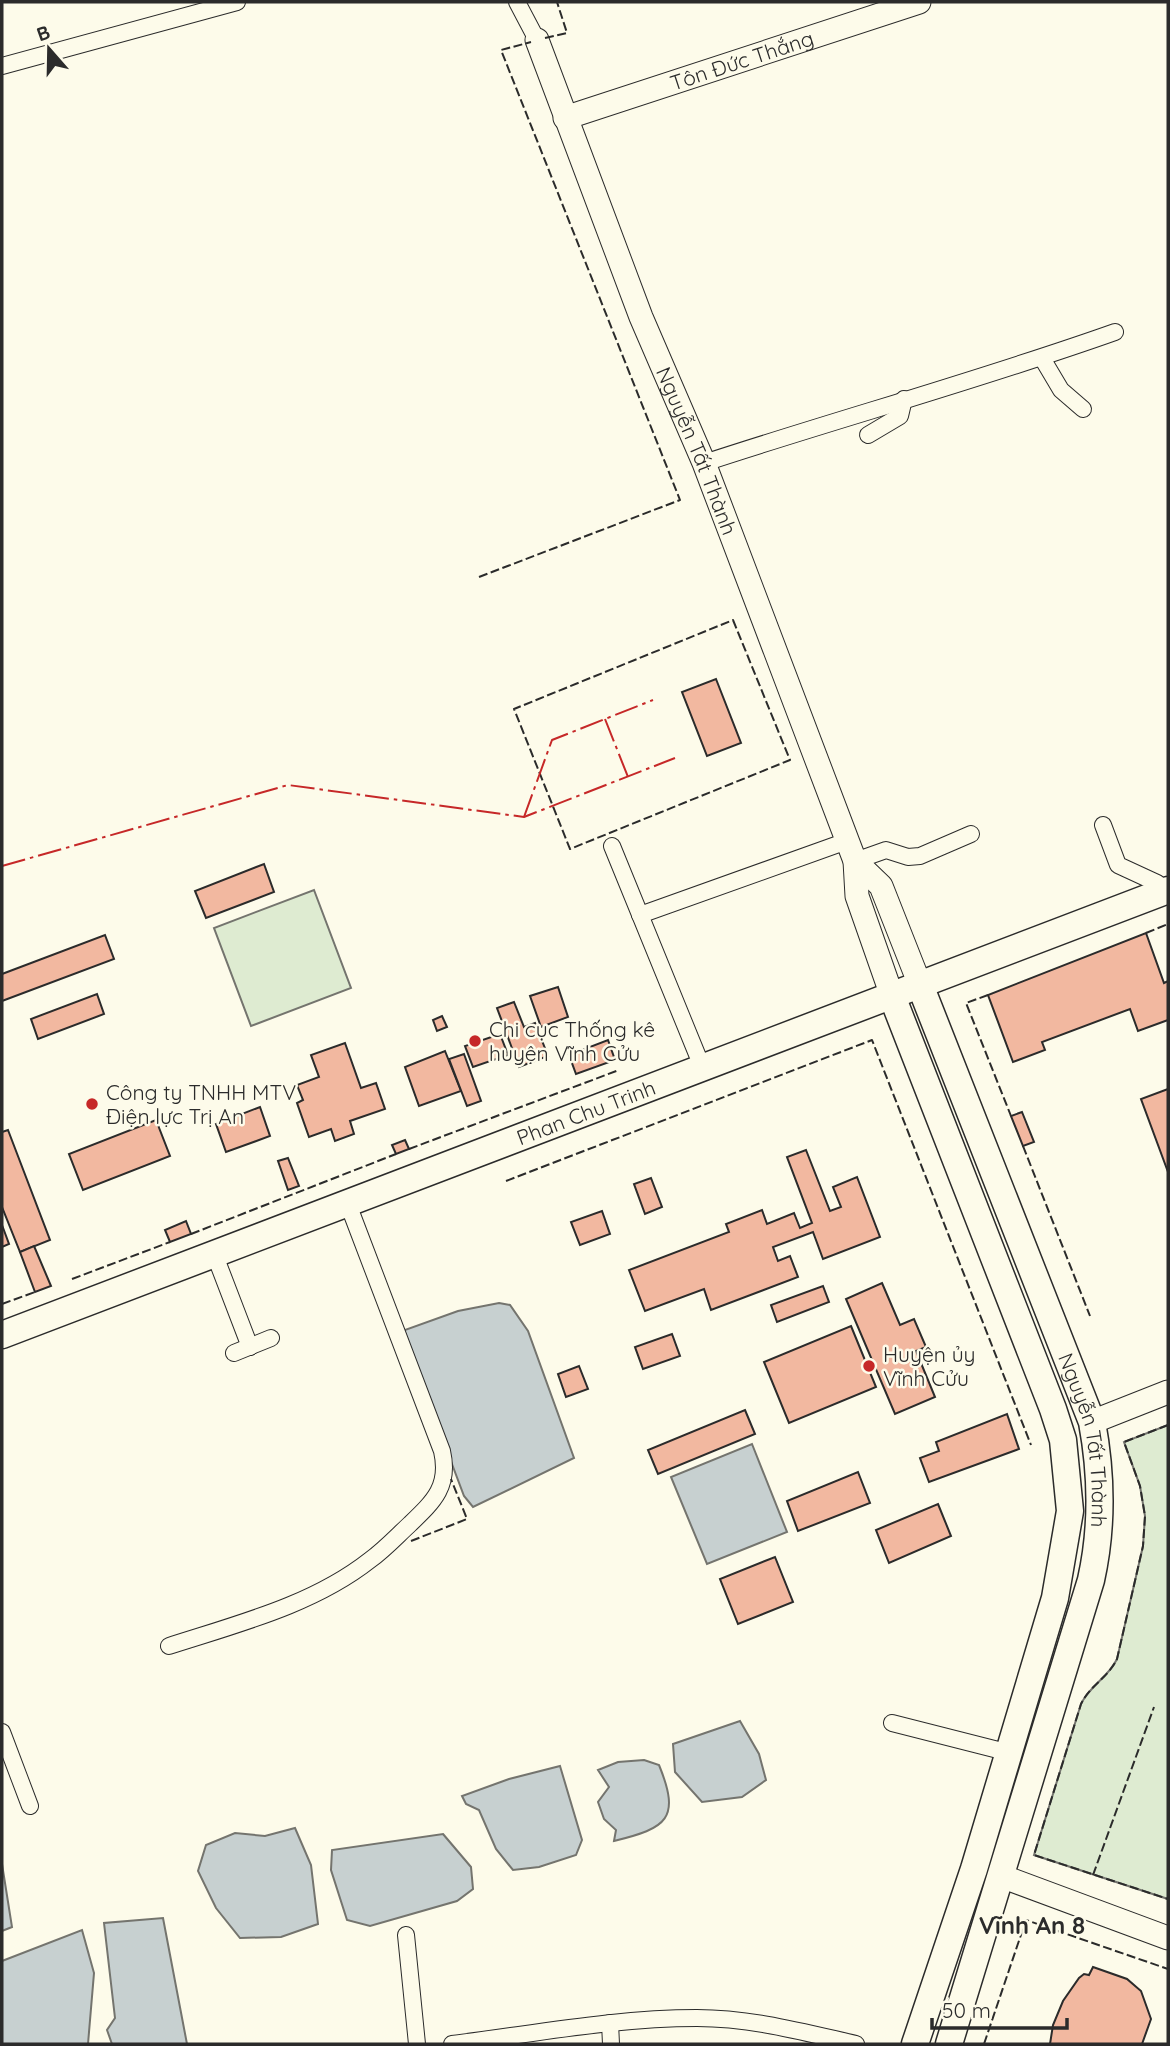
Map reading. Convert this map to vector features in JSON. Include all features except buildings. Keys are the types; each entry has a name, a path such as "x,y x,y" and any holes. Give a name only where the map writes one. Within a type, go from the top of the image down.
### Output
{"main road":[{"name":"Tôn Đức Thắng","path":"565,118 919,2"},
{"name":"Nguyễn Tất Thành","path":"537,40 641,317 704,463 851,851 857,897 892,996 1063,1440 1070,1511 1055,1598 974,1869 915,2044"},
{"name":"Nguyễn Tất Thành","path":"851,851 881,886 1092,1422 1101,1482 1095,1560 1074,1642 948,2044"},
{"name":"Phan Chu Trinh","path":"2,1335 1167,891"},
{"path":"1047,1394 1076,1384"},
{"path":"1092,1422 1168,1392"},
{"path":"974,1869 1001,1876 1168,1938"}],"street":[{"path":"2,66 237,2"},
{"path":"517,2 537,40"},
{"path":"704,463 1042,358 1115,332"},
{"path":"1042,358 1061,390 1083,409"},
{"path":"868,435 900,415 904,399"},
{"path":"1104,825 1118,864 1157,883 1167,891"},
{"path":"640,915 851,851 886,850 908,857 920,856 971,834"},
{"path":"612,846 703,1069"},
{"path":"169,1646 270,1614 346,1577 371,1560 408,1525 444,1482 446,1467 442,1451 348,1204"},
{"path":"214,1254 250,1347"},
{"path":"234,1353 271,1338"},
{"path":"892,1723 1010,1753"},
{"path":"2,1732 30,1806"},
{"path":"406,1935 417,2044"},
{"path":"452,2044 610,2023 698,2018 737,2020 856,2044"},
{"path":"610,2023 611,2044"}],"green space":[{"path":"314,890 351,988 251,1026 214,928"},
{"path":"1168,1425 1168,1899 1034,1855 1081,1704 1117,1659 1143,1546 1145,1516 1140,1486 1124,1442"}],"shaded area":[{"path":"499,1303 510,1305 528,1331 574,1458 473,1507 464,1496 402,1331 458,1311"},
{"path":"752,1444 787,1532 707,1564 671,1477"},
{"path":"740,1721 759,1754 766,1780 742,1797 702,1802 675,1772 673,1744"},
{"path":"644,1760 659,1765 666,1783 669,1798 665,1818 646,1831 614,1841 616,1830 604,1819 598,1802 609,1787 598,1770 618,1762"},
{"path":"560,1766 582,1840 576,1855 539,1867 513,1870 496,1849 479,1810 466,1804 462,1796 509,1779"},
{"path":"295,1828 311,1865 318,1924 281,1937 240,1938 216,1908 198,1871 206,1845 235,1833 265,1836"},
{"path":"443,1834 471,1867 473,1889 457,1901 370,1926 347,1920 331,1870 332,1850"},
{"path":"2,1864 12,1927 2,1931"},
{"path":"163,1918 187,2044 112,2044 107,2030 115,2018 104,1923"},
{"path":"82,1930 94,1973 88,2044 2,2044 2,1961"}],"fence":[{"path":"545,38 567,33 557,2"},
{"path":"479,577 680,500 501,50 531,42"},
{"path":"733,620 790,760 570,849 514,709 733,620"},
{"path":"1146,933 1168,924"},
{"path":"988,995 966,1003 1011,1116"},
{"path":"506,1181 872,1040 1031,1445"},
{"path":"409,1149 619,1070"},
{"path":"1023,1146 1090,1316"},
{"path":"191,1234 396,1154"},
{"path":"72,1279 170,1242"},
{"path":"2,1304 35,1292"},
{"path":"1168,1425 1124,1442 1140,1486 1145,1516 1143,1546 1117,1659 1081,1704 1034,1855 1168,1899"},
{"path":"411,1541 467,1519 451,1479"},
{"path":"1093,1875 1154,1707"},
{"path":"984,2044 1026,1920 1168,1969"}],"power":[{"path":"524,817 552,740 653,700"},
{"path":"605,719 628,777"},
{"path":"2,866 288,785 524,817 675,758"}],"place":[{"name":"Chi cục Thống kê huyện Vĩnh Cửu","path":"475,1041"},
{"name":"Công ty TNHH MTV Điện lực Trị An","path":"92,1104"},
{"name":"Huyện ủy Vĩnh Cửu","path":"869,1366"}],"district":[{"name":"Vĩnh An 8","path":"1032,1925"}]}
